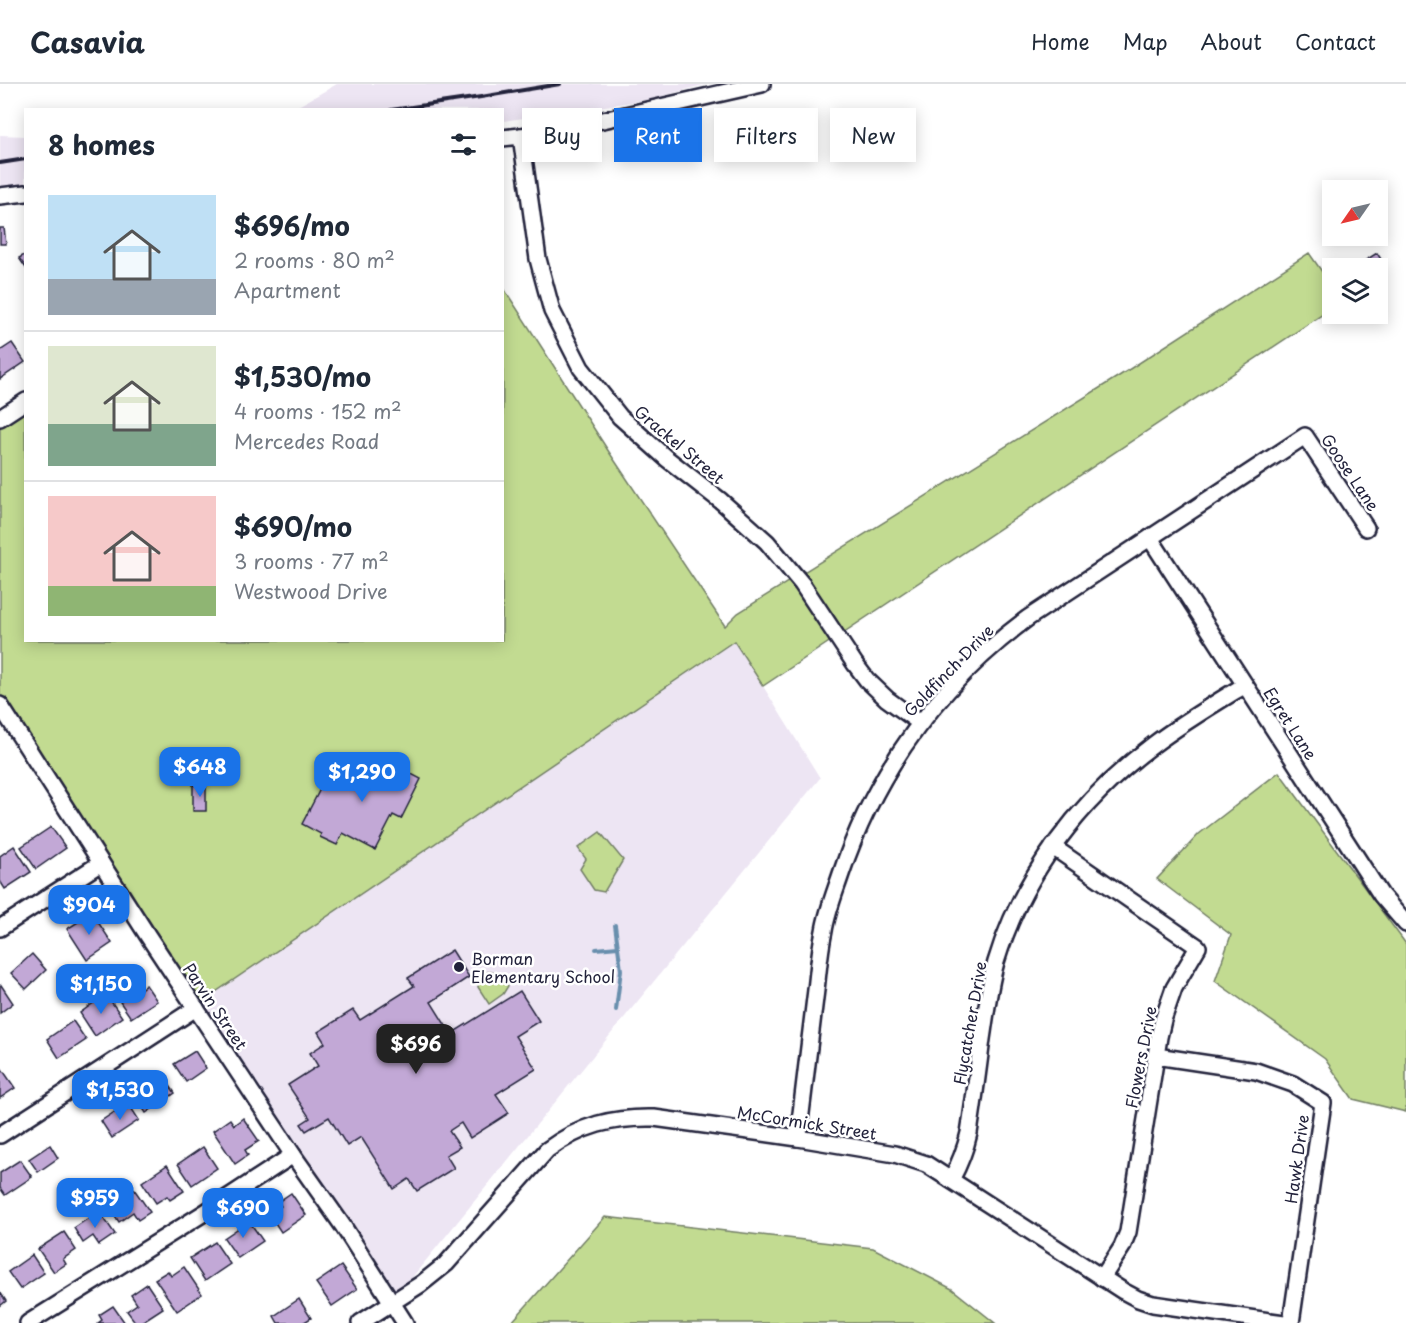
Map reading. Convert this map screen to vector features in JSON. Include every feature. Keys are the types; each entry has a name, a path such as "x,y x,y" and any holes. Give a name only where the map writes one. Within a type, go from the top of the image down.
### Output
{"street":[{"path":"504,138 603,120 762,84"},
{"name":"Grackel Street","path":"521,136 538,259 552,311 581,368 620,417 767,542 802,584 867,680 887,699 920,723"},
{"path":"0,196 24,193"},
{"path":"0,418 24,403"},
{"name":"Goldfinch Drive","path":"798,1138 824,930 852,842 880,785 920,723 967,671 1007,633 1305,436"},
{"name":"Goose Lane","path":"1305,436 1366,528"},
{"name":"Egret Lane","path":"1150,538 1381,895 1406,924"},
{"name":"Flycatcher Drive","path":"951,1180 966,1150 987,1000 996,963 1020,903 1053,847 1089,801 1132,762 1165,736 1245,685"},
{"name":"Parvin Street","path":"0,705 148,936 293,1155 343,1226 405,1323"},
{"name":"Flowers Drive","path":"1053,847 1198,947 1174,988 1168,1004 1159,1037 1128,1232 1122,1247 1102,1278"},
{"path":"0,928 101,863"},
{"path":"0,1135 196,1008"},
{"name":"Hawk Drive","path":"1156,1056 1256,1071 1293,1084 1323,1103 1291,1323"},
{"name":"McCormick Street","path":"360,1323 422,1284 446,1264 534,1162 560,1140 594,1124 644,1118 798,1138 903,1156 926,1164 1138,1299 1153,1304 1284,1323"},
{"path":"28,1323 293,1155"}],"shaded area":[{"path":"337,84 707,84 652,99 591,108 522,108 522,118 504,121 504,108 295,108"},
{"path":"0,135 24,136 24,185 0,188"},
{"name":"Borman Elementary School","path":"735,641 820,778 392,1302 195,1006"}],"green space":[{"path":"1309,253 1322,272 1322,315 763,686 734,641 195,1006 0,708 0,417 24,402 24,642 504,642 504,289 725,626 738,613 1119,376"},
{"path":"1279,772 1406,944 1406,1112 1353,1099 1325,1059 1215,981 1231,935 1157,879 1199,834"},
{"path":"600,832 623,860 604,892 594,890 580,869 586,859 578,848"},
{"path":"488,972 501,976 508,986 503,994 489,1004 478,987 479,978"},
{"path":"605,1217 873,1248 952,1289 995,1323 511,1323"}],"building":[{"path":"0,228 4,228 6,244 0,244"},
{"path":"1377,253 1380,258 1369,258"},
{"path":"24,255 24,265 19,258"},
{"path":"12,343 24,363 0,379 0,351"},
{"path":"373,754 421,779 401,819 393,815 375,850 343,833 337,845 320,837 321,834 302,824 331,768 358,782"},
{"path":"206,784 206,811 193,811 193,785"},
{"path":"51,827 66,848 36,869 21,847"},
{"path":"14,846 31,872 5,889 0,881 0,856"},
{"path":"92,913 112,943 87,960 67,929"},
{"path":"452,950 469,977 431,1002 451,1034 520,991 539,1021 515,1036 536,1069 496,1094 509,1113 470,1138 461,1123 449,1131 460,1147 446,1155 454,1168 417,1191 409,1179 394,1189 361,1137 347,1146 329,1117 306,1131 301,1124 310,1118 288,1085 318,1066 310,1053 325,1043 318,1032 353,1010 360,1020 414,986 408,978"},
{"path":"32,954 46,970 26,989 11,973"},
{"path":"146,985 157,1001 131,1018 120,1002"},
{"path":"0,986 13,1003 0,1013"},
{"path":"106,994 122,1017 95,1036 80,1013"},
{"path":"73,1021 86,1040 59,1058 47,1039"},
{"path":"195,1051 206,1068 186,1082 174,1064"},
{"path":"2,1069 15,1088 0,1098 0,1071"},
{"path":"164,1077 175,1093 146,1113 135,1096"},
{"path":"128,1103 139,1120 112,1138 101,1121"},
{"path":"243,1118 259,1141 245,1150 248,1155 235,1164 213,1131 230,1119 234,1125"},
{"path":"50,1145 58,1158 38,1172 29,1159"},
{"path":"203,1147 217,1168 192,1185 178,1164"},
{"path":"20,1160 32,1177 5,1195 0,1188 0,1173"},
{"path":"167,1165 184,1191 170,1200 167,1196 156,1203 142,1182"},
{"path":"134,1189 150,1212 138,1220 133,1212 119,1222 109,1207"},
{"path":"291,1193 306,1215 281,1232 269,1214 281,1206 278,1202"},
{"path":"99,1211 115,1234 99,1245 93,1236 83,1243 74,1228"},
{"path":"249,1221 263,1241 238,1258 224,1238"},
{"path":"64,1232 76,1250 63,1259 66,1264 54,1272 38,1249"},
{"path":"215,1242 230,1264 205,1281 190,1258"},
{"path":"32,1255 44,1273 20,1289 8,1272"},
{"path":"341,1266 357,1289 332,1306 316,1283"},
{"path":"184,1267 202,1294 177,1311 155,1279 168,1271 171,1276"},
{"path":"147,1284 163,1308 140,1323 136,1323 127,1311 137,1304 131,1295"},
{"path":"0,1292 6,1301 0,1306"},
{"path":"299,1299 311,1318 303,1323 278,1323 274,1316"},
{"path":"113,1306 125,1323 98,1323 102,1320 99,1315"}],"waterway":[{"path":"615,925 621,970 616,1010"},
{"path":"596,949 618,947"}],"railway":[{"path":"405,108 560,84"},
{"path":"0,163 24,159"}],"place":[{"name":"Borman Elementary School","path":"459,967"}]}
